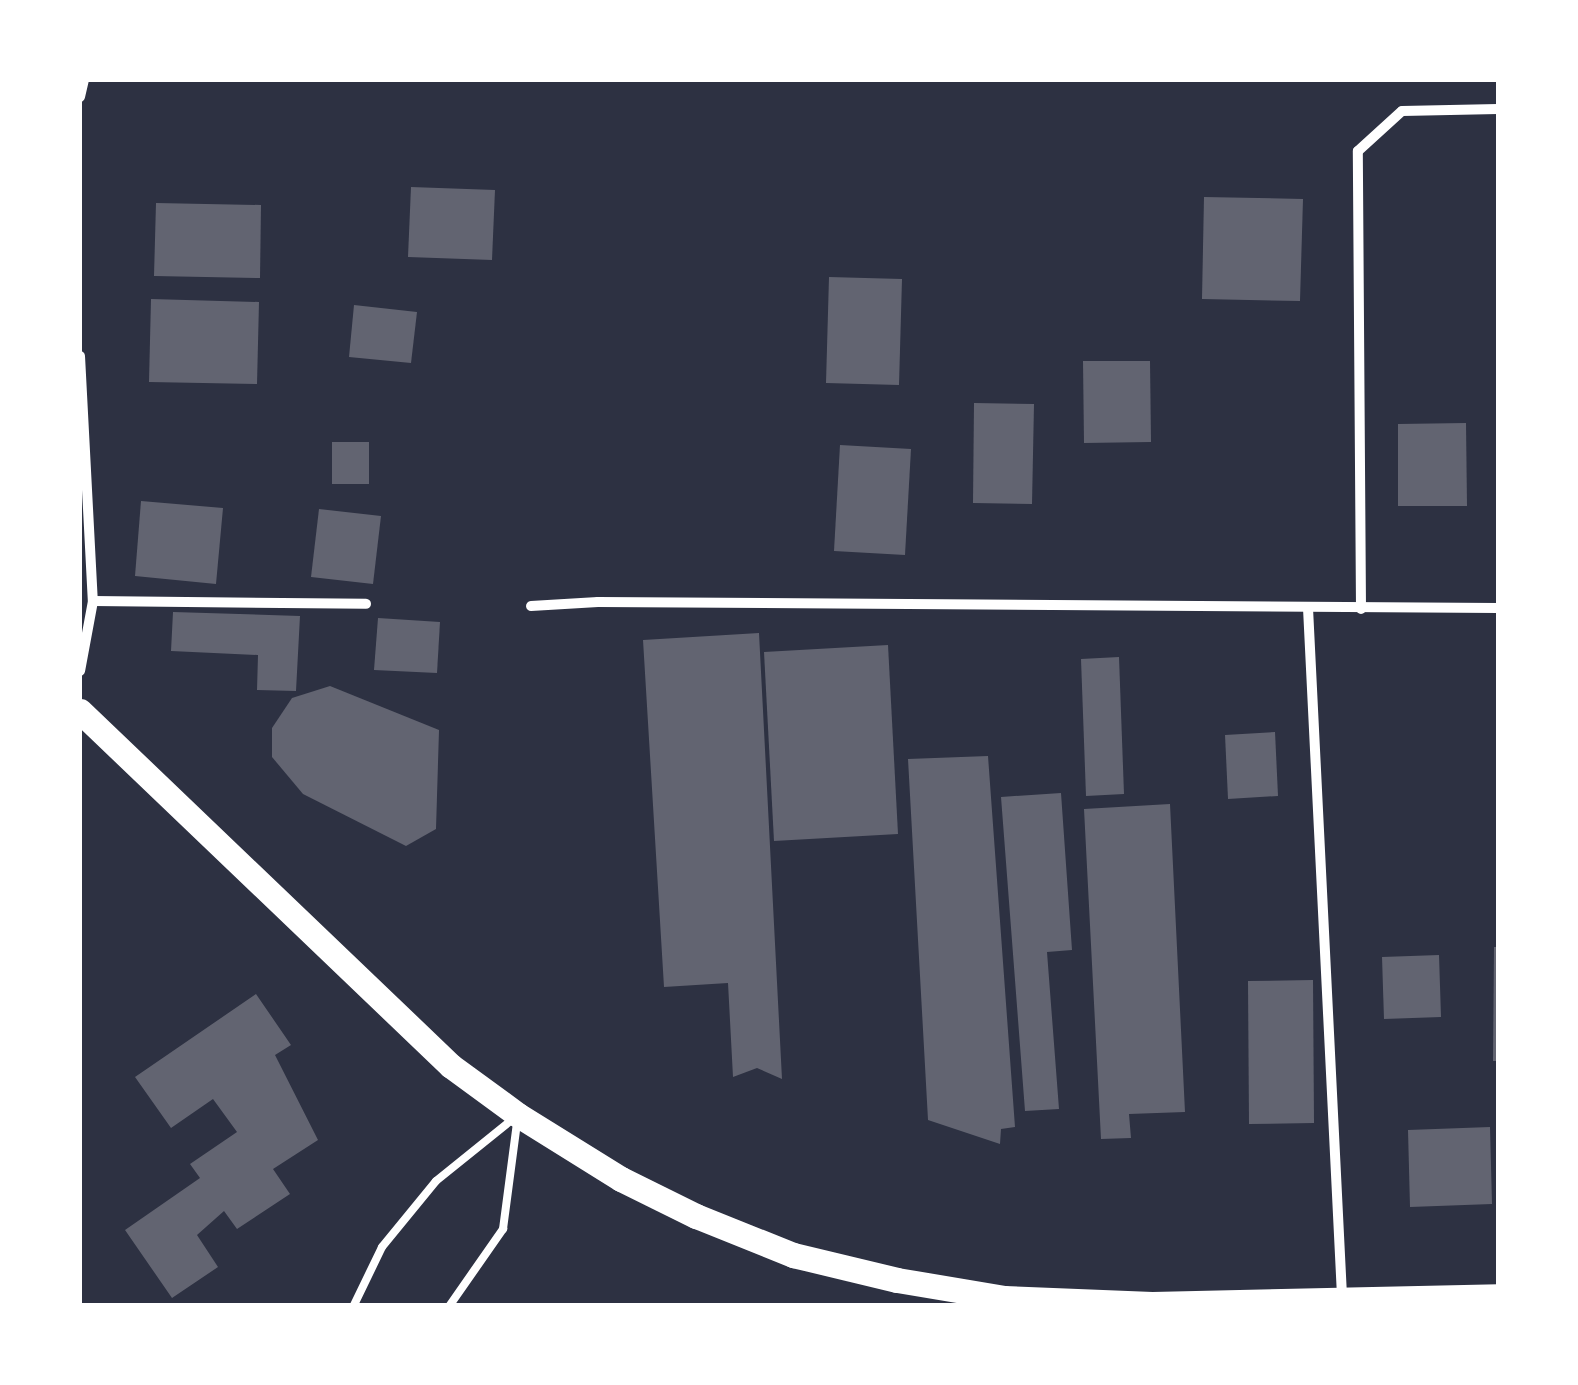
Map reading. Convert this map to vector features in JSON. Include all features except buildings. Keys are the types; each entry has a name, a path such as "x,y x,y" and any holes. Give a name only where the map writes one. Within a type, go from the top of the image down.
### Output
{"main road":[{"path":"80,711 432,1050 518,1115 621,1179 696,1216 792,1254 897,1280 1004,1298 1152,1304 1498,1296"}],"street":[{"path":"80,97 84,80"},
{"path":"1360,609 1358,151 1402,111 1498,109"},
{"path":"80,356 93,601 80,672"},
{"path":"93,601 366,604"},
{"path":"531,606 618,602 1498,608"},
{"path":"1308,608 1342,1298"}],"lane":[{"path":"354,1305 382,1247 436,1181 518,1115"},
{"path":"450,1305 503,1230 518,1115"}]}
